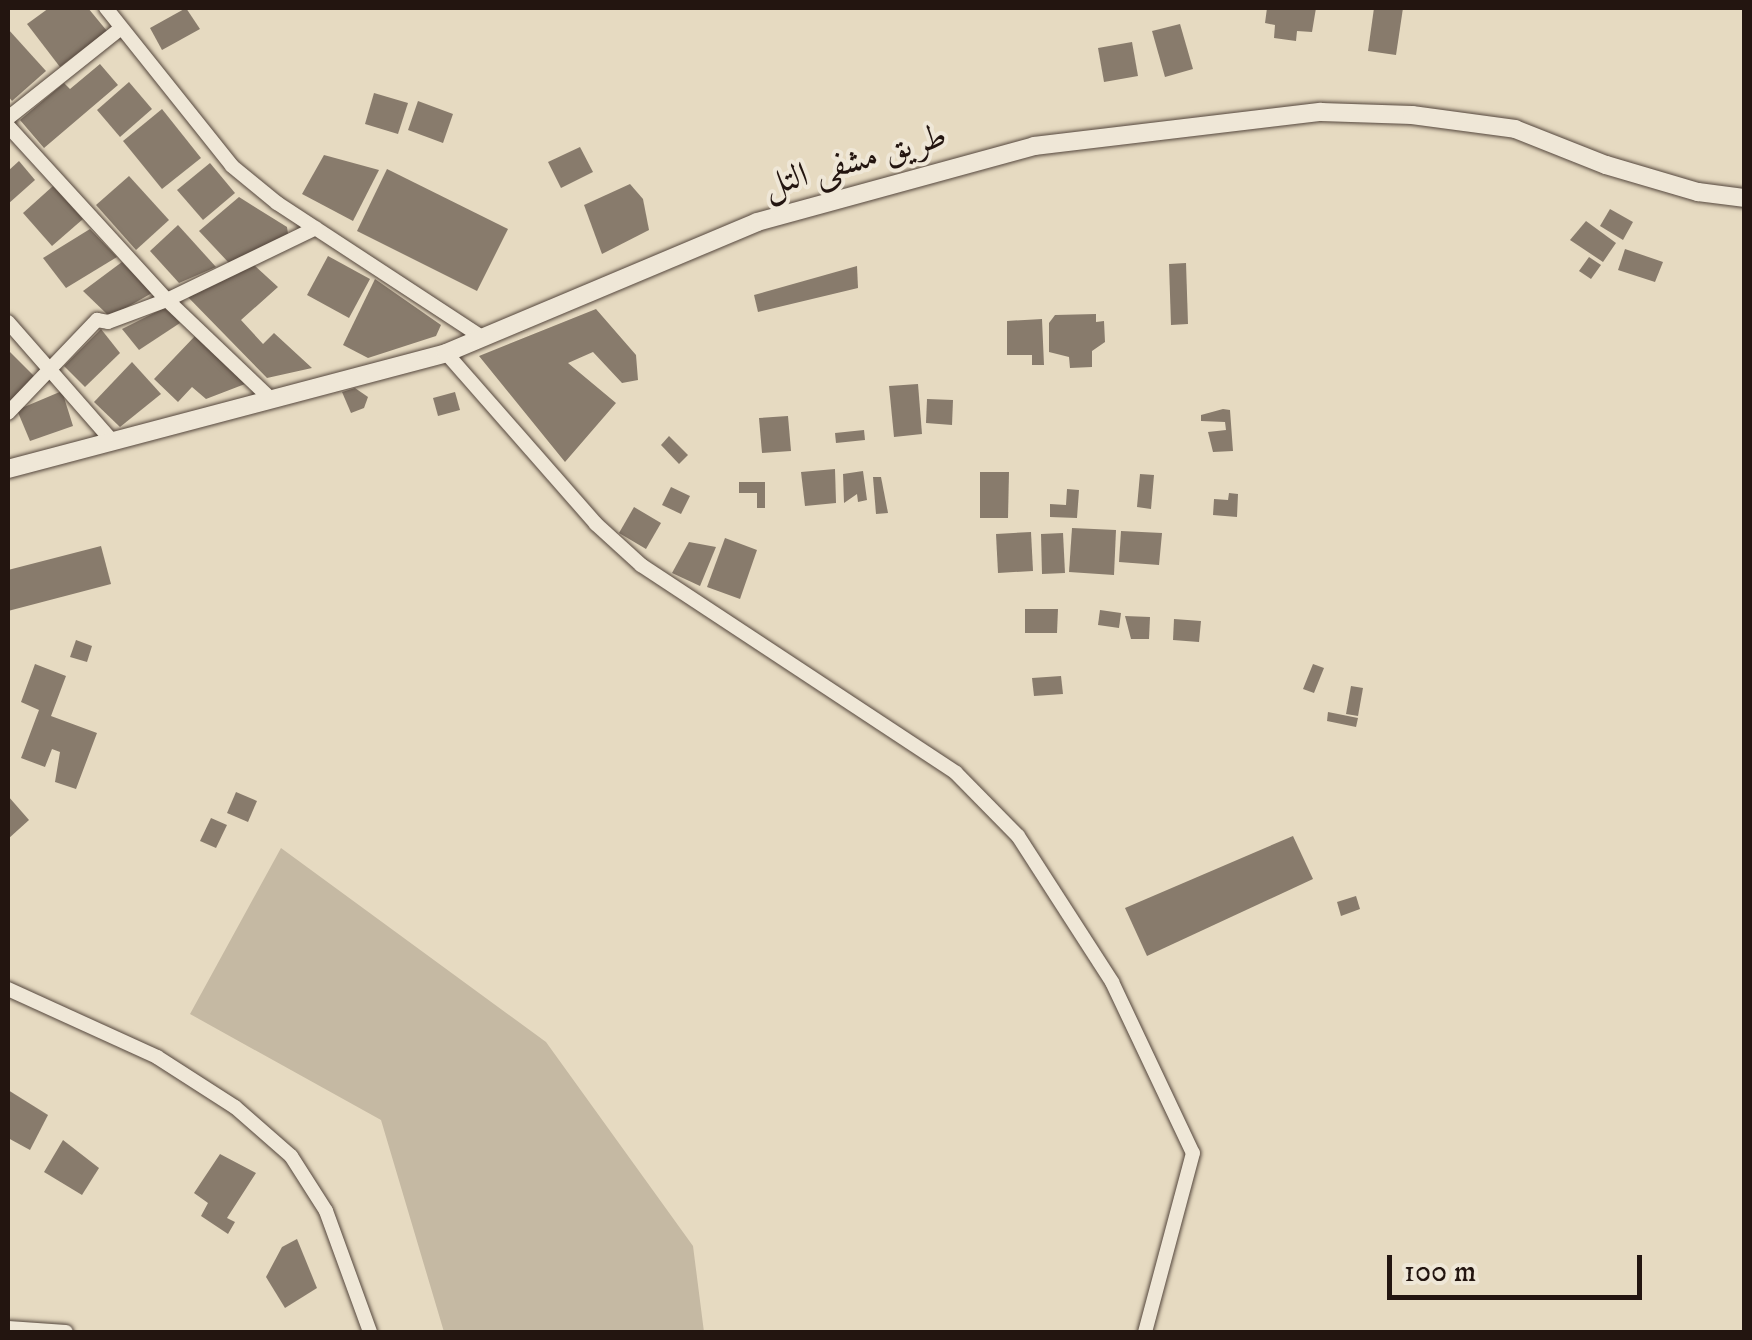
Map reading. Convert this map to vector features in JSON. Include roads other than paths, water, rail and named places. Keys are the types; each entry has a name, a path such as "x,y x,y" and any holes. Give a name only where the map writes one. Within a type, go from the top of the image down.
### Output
{"street":[{"path":"106,8 232,166 316,228 483,338"},
{"path":"8,118 121,28"},
{"name":"طريق مشفى التل","path":"8,469 446,353 756,222 1034,146 1303,114 1412,114 1515,129 1606,165 1698,192 1744,198"},
{"path":"8,126 167,300 270,397"},
{"path":"8,413 48,363 97,320 108,322 167,300 316,228"},
{"path":"8,322 48,363 113,442"},
{"path":"446,353 596,524 641,565 956,773 1018,836 1112,982 1193,1153 1146,1332"},
{"path":"8,990 157,1058 236,1107 290,1156 326,1211 370,1332"},
{"path":"8,1328 66,1332"}]}
